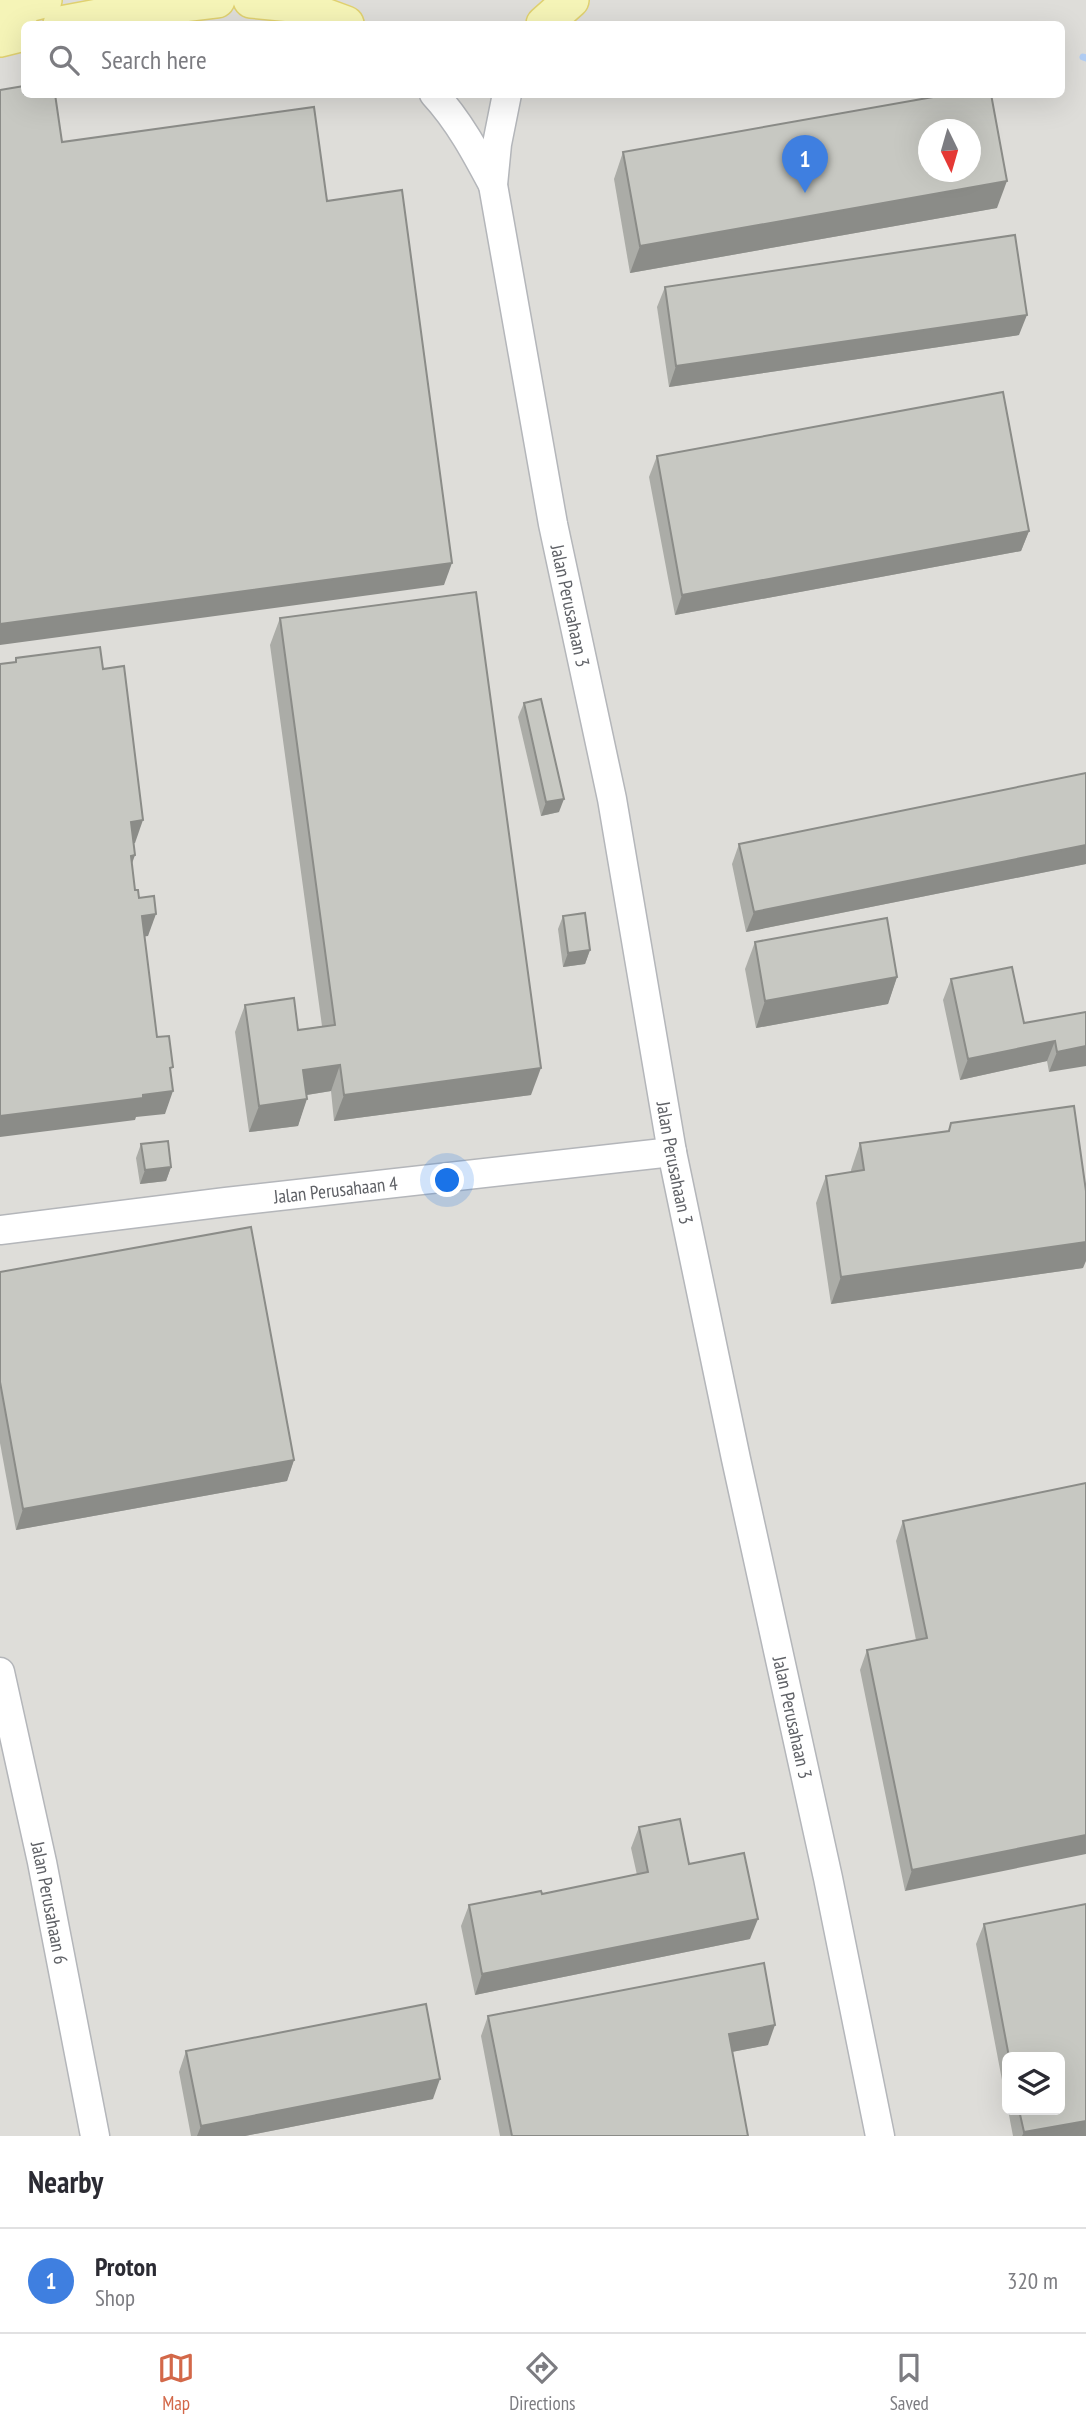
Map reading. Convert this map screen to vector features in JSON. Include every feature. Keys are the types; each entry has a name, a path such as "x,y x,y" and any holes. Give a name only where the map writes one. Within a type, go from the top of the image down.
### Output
{"main road":[{"path":"0,10 44,0"},
{"path":"77,21 135,10 217,0"},
{"path":"251,0 292,4 338,21"},
{"path":"353,0 363,21"},
{"path":"544,21 553,0"},
{"path":"546,21 571,0"},
{"path":"0,39 21,34"}],"street":[{"path":"438,98 449,110 493,185"},
{"path":"493,185 497,144 506,98"},
{"name":"Jalan Perusahaan 3","path":"493,185 553,524 612,799 672,1152 828,1878 880,2136"},
{"name":"Jalan Perusahaan 4","path":"0,1230 672,1152"},
{"name":"Jalan Perusahaan 6","path":"0,1672 42,1862 95,2136"}],"shaded area":[{"path":"0,0 1086,0 1086,2136 0,2136"}],"building":[{"path":"21,86 21,98 56,98 62,142 314,107 327,201 402,190 452,563 0,624 0,90"},
{"path":"927,98 992,98 1007,181 640,246 623,152"},
{"path":"1015,235 1027,315 676,366 665,287"},
{"path":"1003,392 1029,531 682,595 657,456"},
{"path":"476,592 541,1068 344,1095 340,1065 303,1070 307,1099 259,1106 245,1005 294,998 298,1030 335,1025 280,618"},
{"path":"100,647 103,669 124,666 143,820 131,822 135,855 131,856 135,890 138,890 139,898 154,896 156,914 142,916 157,1037 169,1036 173,1091 143,1095 143,1098 0,1116 0,664 16,662 16,658"},
{"path":"541,699 564,799 546,802 524,703"},
{"path":"1086,773 1086,845 754,912 739,844"},
{"path":"585,913 590,950 568,953 563,916"},
{"path":"887,918 897,977 765,1001 755,942"},
{"path":"1012,967 1024,1023 1086,1012 1086,1046 1057,1052 1055,1041 968,1059 951,979"},
{"path":"1074,1106 1086,1191 1086,1242 841,1277 826,1176 864,1170 860,1143 949,1131 951,1123"},
{"path":"168,1141 171,1167 145,1170 141,1144"},
{"path":"251,1227 294,1460 23,1509 0,1382 0,1272"},
{"path":"1086,1483 1086,1835 912,1870 867,1650 927,1638 903,1521"},
{"path":"680,1819 689,1864 744,1853 758,1919 482,1974 469,1905 541,1891 542,1894 648,1872 639,1827"},
{"path":"1086,1904 1086,2121 1024,2132 1020,2115 1065,2115 1065,2052 1008,2052 984,1924"},
{"path":"764,1963 775,2025 729,2034 748,2136 512,2136 488,2016"},
{"path":"426,2004 440,2079 201,2126 186,2051"}],"place":[{"name":"Proton","path":"805,193"}]}
